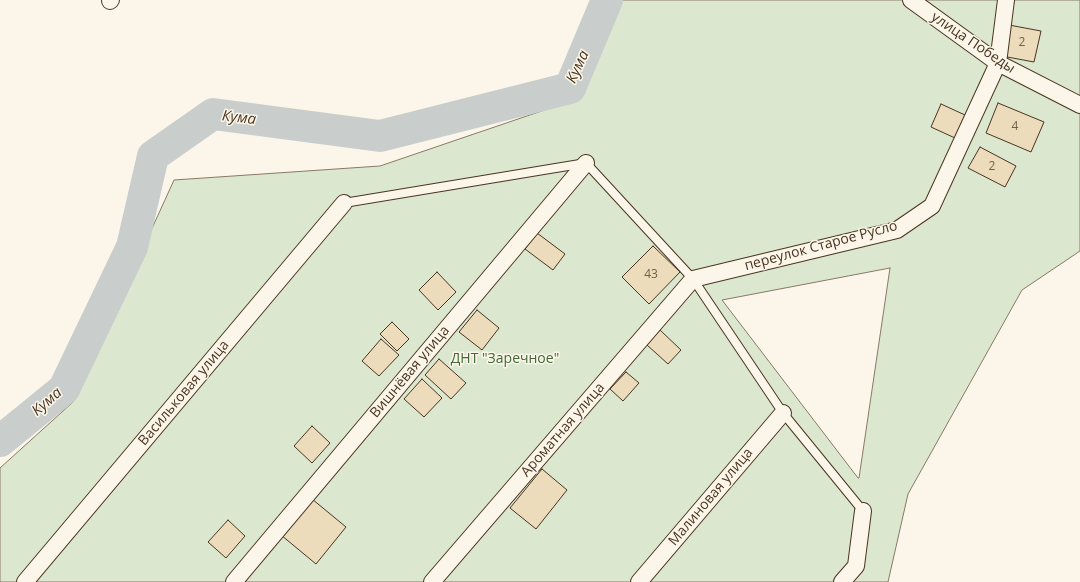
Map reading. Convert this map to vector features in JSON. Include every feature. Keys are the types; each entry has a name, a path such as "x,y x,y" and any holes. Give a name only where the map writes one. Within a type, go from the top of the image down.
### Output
{"street":[{"name":"улица Победы","path":"911,0 998,63 1080,105"},
{"name":"переулок Старое Русло","path":"693,279 897,230 932,206 998,63 1006,0"},
{"name":"Вишнёвая улица","path":"234,582 586,163"},
{"name":"Васильковая улица","path":"25,582 344,203"},
{"name":"Ароматная улица","path":"432,582 693,279"},
{"name":"Малиновая улица","path":"639,582 783,413"},
{"path":"842,582 856,566 863,511"}],"lane":[{"path":"344,203 586,163 693,279 783,413 863,511"}],"green space":[{"name":"ДНТ \"Заречное\"","path":"615,0 1080,0 1080,251 1022,290 908,494 888,582 0,582 0,468 73,402 174,180 380,166 568,102","holes":["890,268 858,478 722,300"]}],"building":[{"path":"1009,25 1041,31 1034,62 1002,56"},
{"path":"998,103 1044,122 1031,152 986,133"},
{"path":"941,104 965,115 955,138 931,127"},
{"path":"980,147 1016,166 1005,187 968,168"},
{"path":"537,233 565,254 553,270 525,249"},
{"path":"653,246 680,272 649,304 622,277"},
{"path":"437,272 456,292 438,310 419,290"},
{"path":"477,310 499,328 482,350 459,332"},
{"path":"392,322 409,339 397,351 380,334"},
{"path":"660,330 681,350 668,364 647,345"},
{"path":"381,339 399,355 379,376 362,361"},
{"path":"439,359 466,383 451,399 425,375"},
{"path":"626,372 639,383 623,401 610,389"},
{"path":"422,379 442,398 424,417 404,399"},
{"path":"312,426 330,443 312,463 294,446"},
{"path":"542,469 567,490 536,529 510,508"},
{"path":"312,499 346,527 316,564 281,535"},
{"path":"228,520 245,536 226,558 208,542"}],"waterway":[{"name":"Кума","path":"0,441 64,389 132,247 153,156 213,114 380,136 570,88 607,0"}]}
